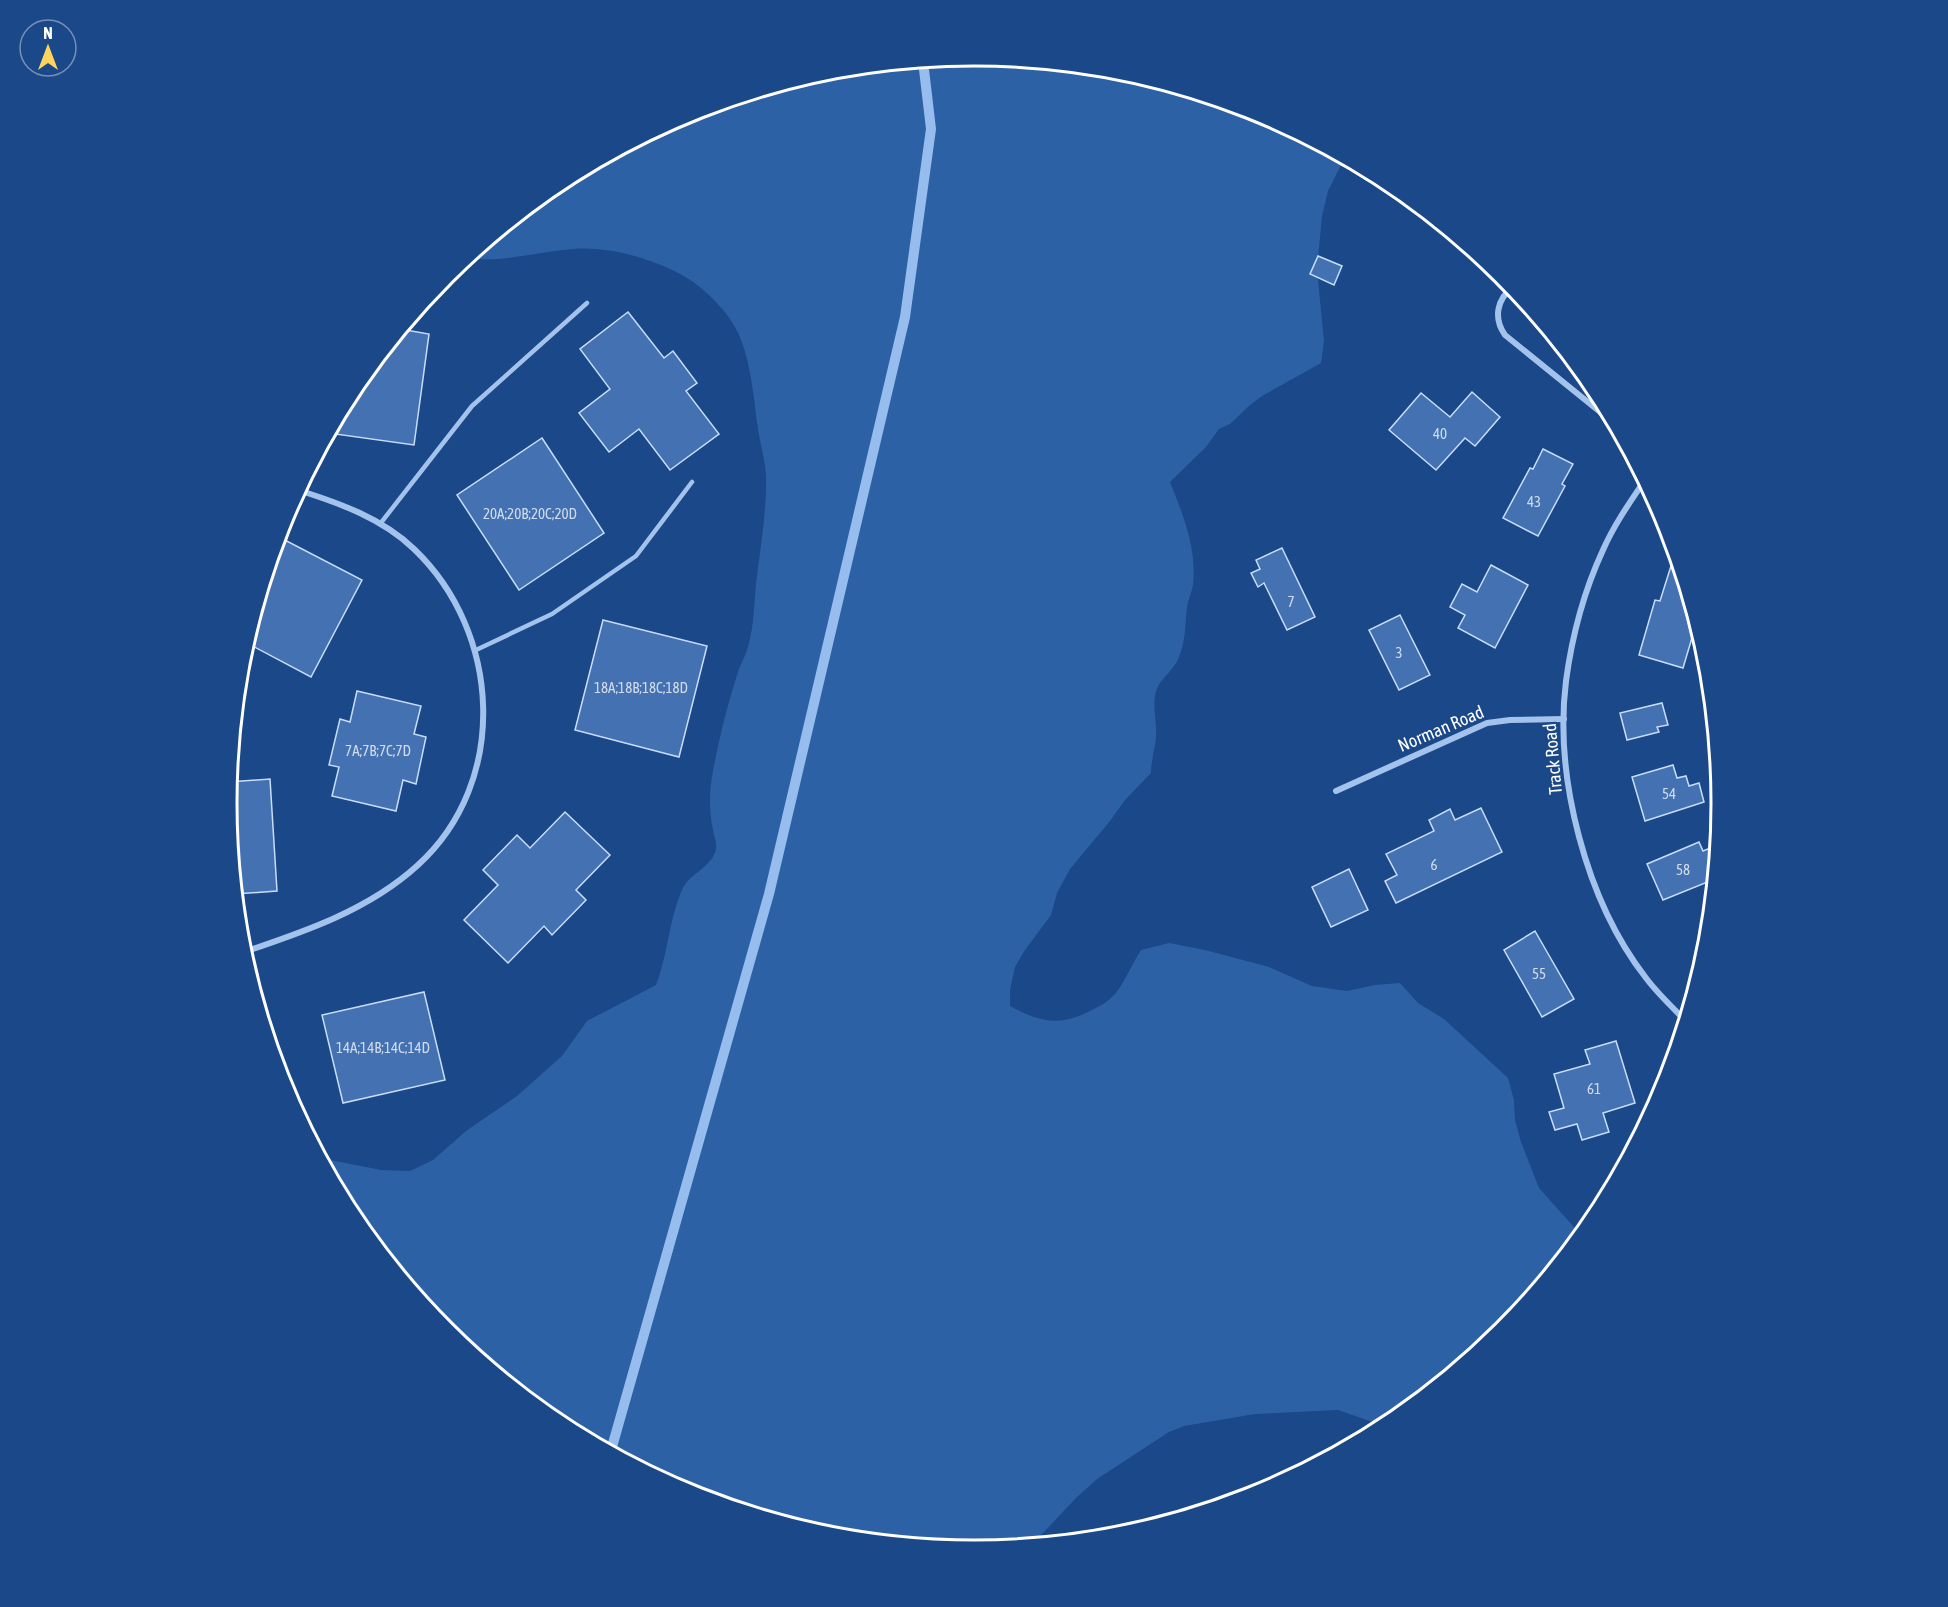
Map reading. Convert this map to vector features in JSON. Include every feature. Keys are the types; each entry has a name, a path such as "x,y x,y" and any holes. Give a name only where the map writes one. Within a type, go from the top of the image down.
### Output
{"street":[{"path":"1506,294 1502,298 1497,312 1498,322 1505,335 1597,409"},
{"name":"Track Road","path":"1640,488 1604,548 1586,595 1569,664 1564,719 1572,805 1587,866 1595,887 1619,935 1645,977 1680,1014"},
{"path":"252,950 326,923 368,902 398,882 420,863 457,817 479,762 483,730 483,697 476,650 463,616 451,593 435,571 413,548 380,524 330,500 306,492"},
{"name":"Norman Road","path":"1336,791 1487,723 1510,720 1564,719"}],"lane":[{"path":"380,524 472,406 587,303"},
{"path":"476,650 552,614 636,556 692,482"}],"shaded area":[{"path":"974,66 1070,72 1118,80 1211,105 1256,122 1341,164 1328,191 1322,216 1317,270 1324,341 1321,363 1262,396 1230,424 1219,429 1206,447 1170,482 1184,519 1191,545 1194,571 1181,651 1156,691 1154,702 1156,737 1151,773 1125,800 1070,869 1057,893 1051,915 1015,967 1010,990 1010,1006 1048,1020 1058,1021 1077,1017 1103,1004 1115,994 1141,950 1169,943 1269,967 1312,986 1347,991 1400,983 1418,1003 1444,1019 1508,1078 1521,1142 1539,1188 1576,1229 1528,1290 1460,1358 1423,1389 1375,1423 1338,1410 1255,1414 1184,1426 1169,1432 1097,1479 1038,1538 974,1541 926,1539 878,1535 783,1516 692,1485 648,1465 564,1417 525,1389 453,1325 420,1290 361,1213 329,1160 381,1170 410,1171 433,1160 466,1131 517,1096 562,1056 587,1021 656,985 682,890 685,884 710,861 716,849 710,808 712,778 727,711 752,629 766,489 765,469 746,355 735,326 707,293 682,275 657,263 615,251 573,249 506,258 478,259 525,218 564,190 648,142 737,105 783,91 878,72"}],"building":[{"path":"1318,256 1342,266 1334,285 1310,274"},
{"path":"628,312 664,358 673,351 697,383 686,391 719,434 670,470 639,429 609,452 579,413 610,389 580,349"},
{"path":"409,331 429,334 414,445 336,434 361,394"},
{"path":"1472,392 1500,417 1475,446 1465,438 1436,470 1389,430 1421,393 1450,417"},
{"path":"542,438 604,533 519,590 457,495"},
{"path":"1543,449 1573,464 1562,484 1565,486 1538,536 1503,518"},
{"path":"286,540 362,580 311,677 254,647 262,613"},
{"path":"1282,548 1315,617 1287,630 1264,583 1258,587 1251,573 1260,569 1256,560"},
{"path":"1491,565 1528,585 1495,648 1458,628 1465,615 1450,607 1462,584 1477,592"},
{"path":"1672,566 1692,638 1683,668 1639,655 1655,600 1660,601"},
{"path":"1400,615 1430,675 1399,690 1369,630"},
{"path":"603,620 707,646 679,757 575,730"},
{"path":"357,691 421,706 414,734 426,737 416,784 403,780 396,811 332,796 339,767 329,765 340,719 350,722"},
{"path":"1662,703 1668,725 1657,727 1659,732 1627,740 1620,713"},
{"path":"1673,765 1677,778 1686,776 1689,786 1699,783 1704,802 1645,821 1632,777"},
{"path":"270,779 277,891 242,893 238,852 237,781"},
{"path":"1481,808 1502,852 1396,903 1385,881 1397,875 1386,854 1434,831 1429,820 1450,809 1455,820"},
{"path":"565,812 610,855 576,890 586,900 552,935 544,926 508,963 464,920 498,885 483,870 517,835 530,848"},
{"path":"1699,842 1703,851 1710,848 1707,882 1663,900 1647,864"},
{"path":"1349,869 1368,910 1331,927 1312,887"},
{"path":"1535,931 1574,999 1542,1017 1504,950"},
{"path":"424,992 445,1080 343,1103 322,1015"},
{"path":"1616,1041 1635,1103 1603,1113 1609,1132 1582,1140 1577,1124 1555,1130 1549,1112 1564,1108 1554,1074 1590,1064 1585,1050"}],"waterway":[{"path":"612,1446 769,894 905,317 931,129 924,68"}]}
